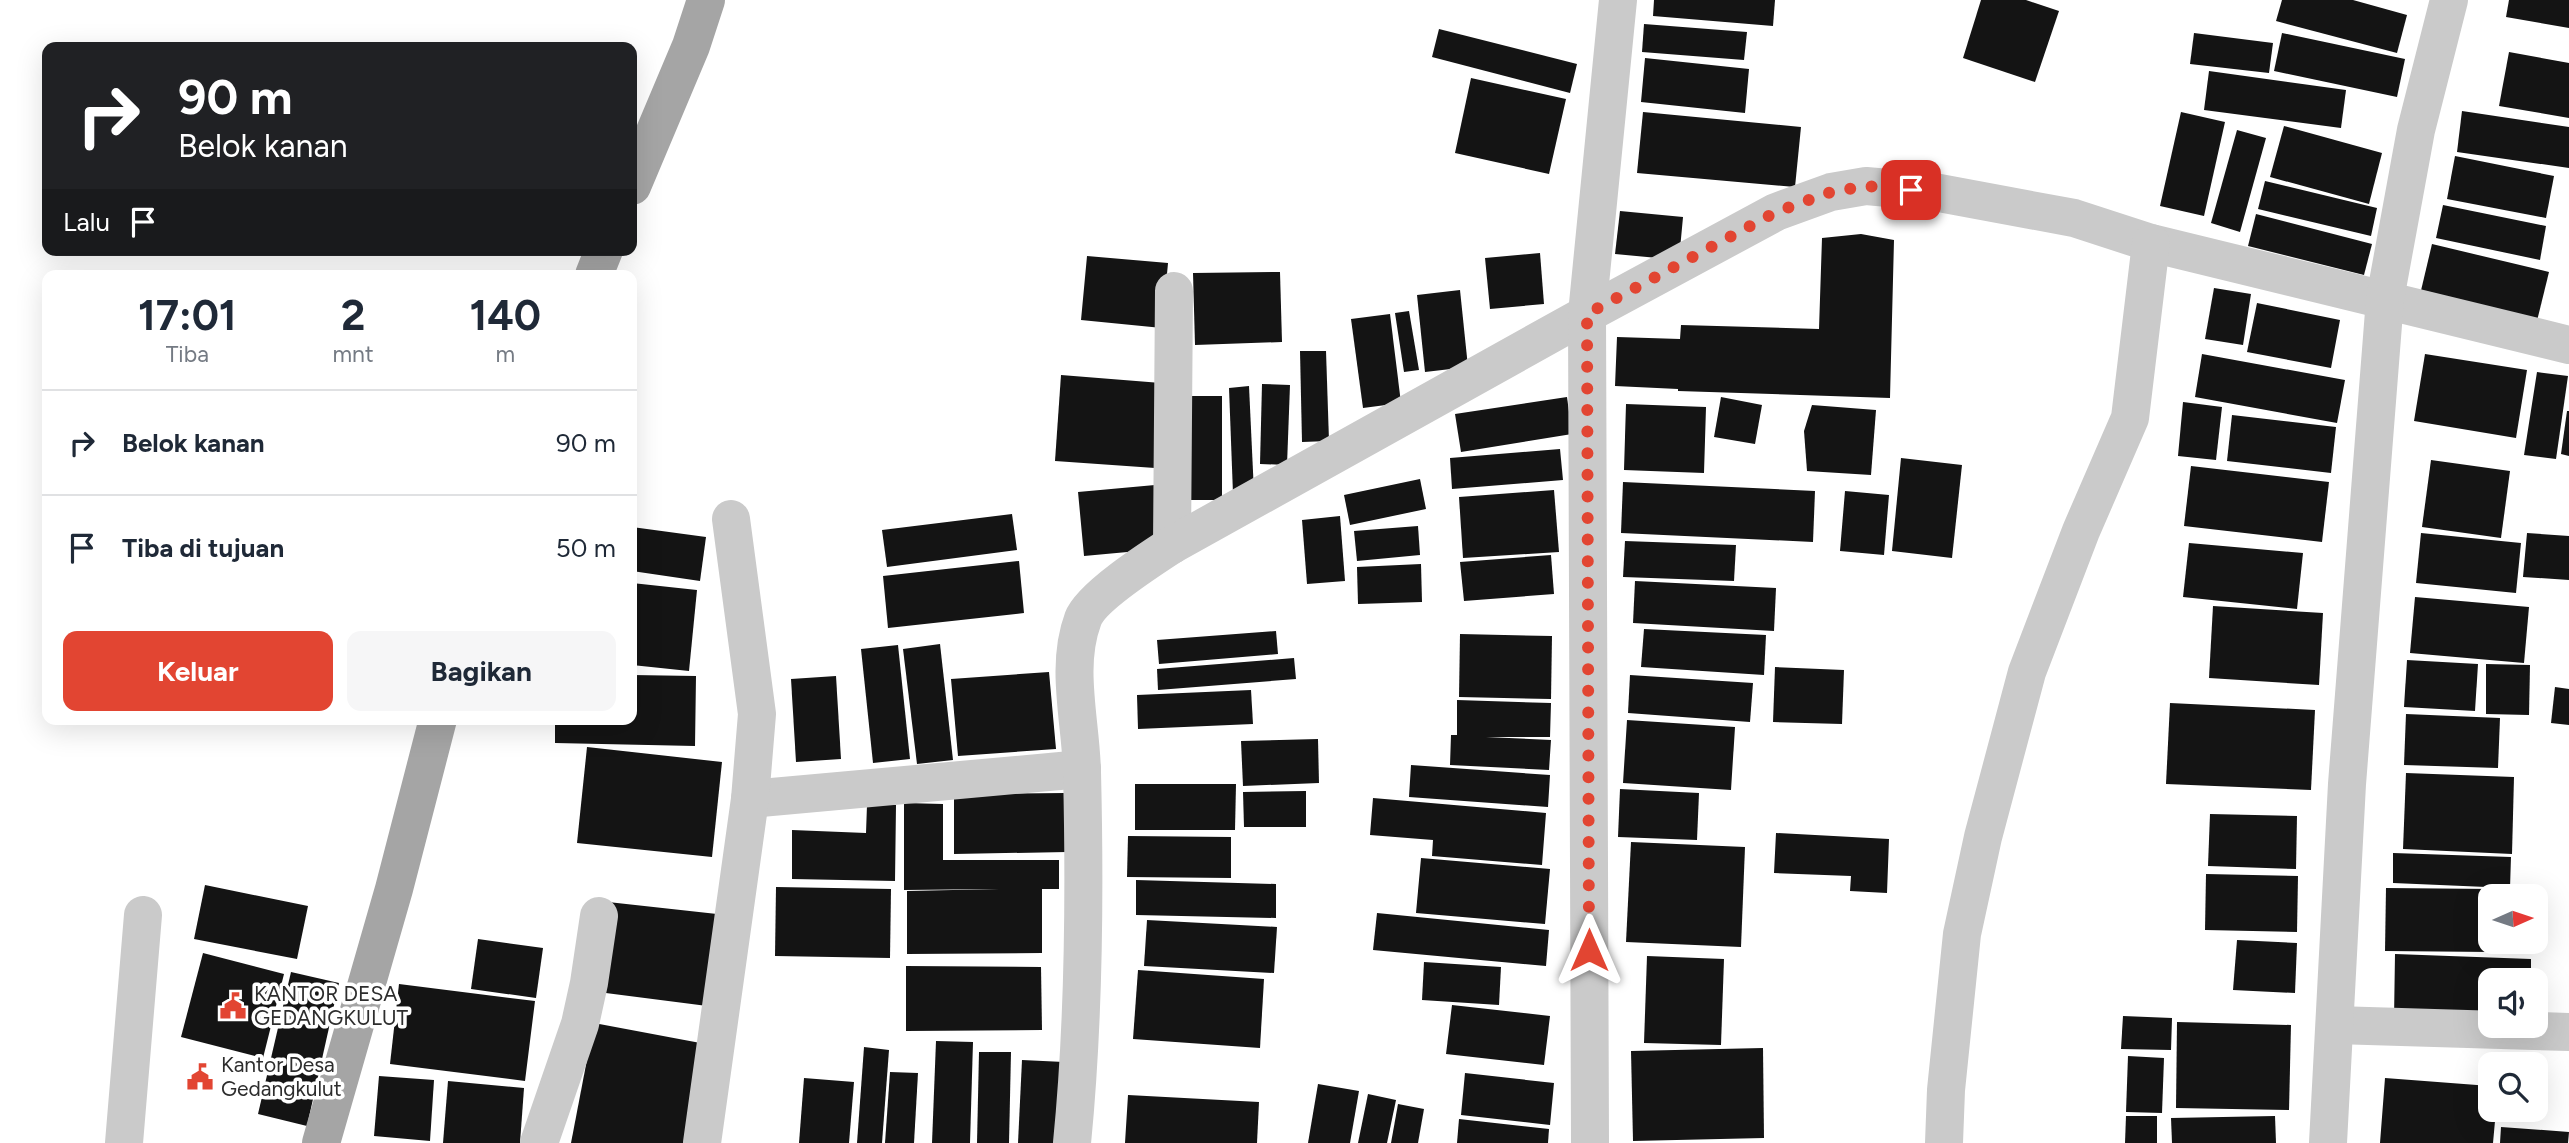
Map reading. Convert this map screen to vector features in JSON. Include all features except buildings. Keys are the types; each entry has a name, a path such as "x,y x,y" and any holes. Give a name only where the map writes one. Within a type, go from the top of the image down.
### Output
{"main road":[{"path":"637,174 691,46 706,0"},
{"path":"321,1143 394,889 436,725"}],"street":[{"path":"1590,1143 1587,314 1618,0"},
{"path":"2328,1143 2347,784 2385,299 2416,130 2449,0"},
{"path":"1072,1143 1081,1006 1083,769 1075,692 1077,643 1084,616 1107,592 1172,545 1776,212 1831,192 1866,186 1934,192 2074,218 2151,243 2569,345"},
{"path":"1944,1143 1962,934 1983,837 2027,672 2081,531 2130,418 2151,243"},
{"path":"1172,545 1174,291"},
{"path":"702,1143 750,799 757,714 731,519"},
{"path":"750,799 1083,769"},
{"path":"124,1143 143,915"},
{"path":"539,1143 580,1024 589,983 598,916"},
{"path":"2335,1025 2569,1032"}],"place":[{"name":"KANTOR DESA GEDANGKULUT","path":"233,1006"},
{"name":"Kantor Desa Gedangkulut","path":"200,1077"}],"route":[{"path":"1589,950 1587,314 1776,212 1831,192 1866,186 1911,190"}]}
